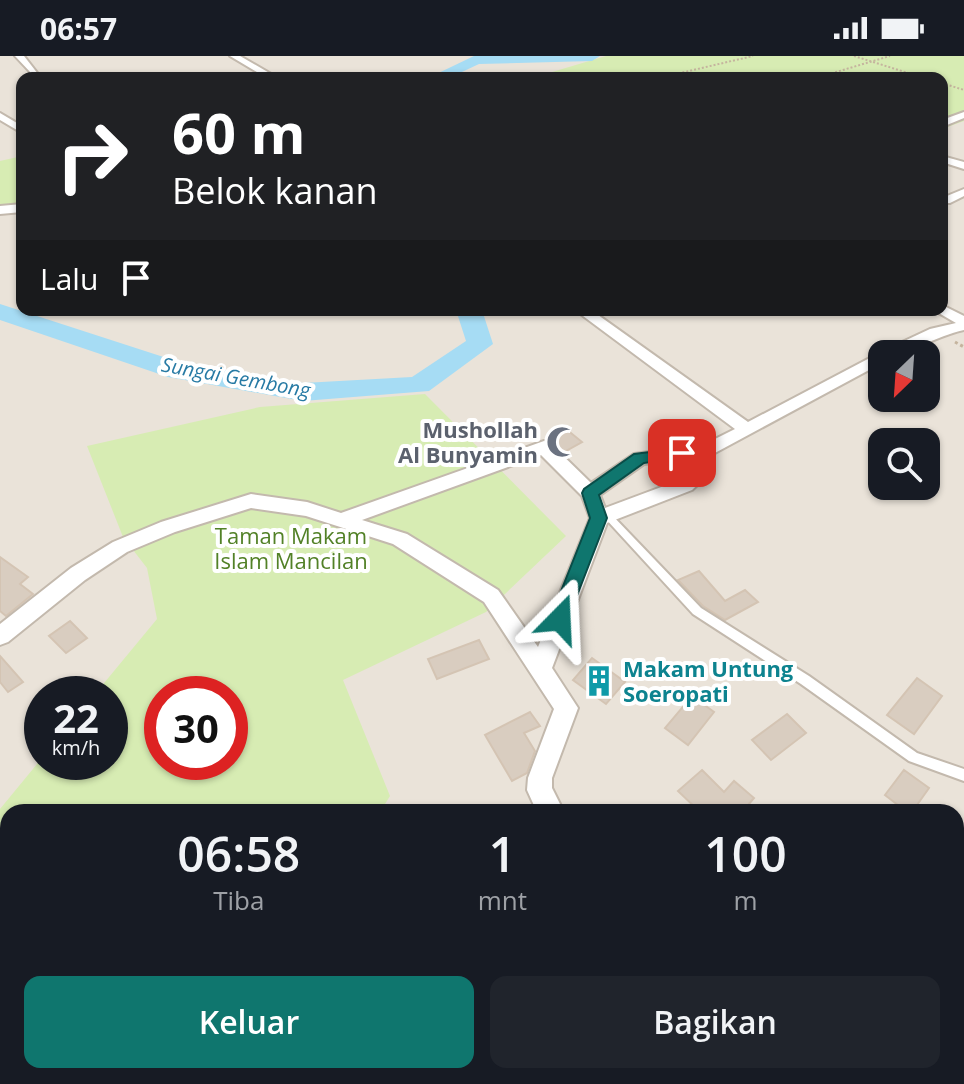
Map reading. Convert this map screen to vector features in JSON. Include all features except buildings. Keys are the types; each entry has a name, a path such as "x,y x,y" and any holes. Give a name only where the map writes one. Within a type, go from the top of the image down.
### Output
{"street":[{"path":"19,56 35,72"},
{"path":"234,56 263,72"},
{"path":"244,61 257,58"},
{"path":"590,316 747,430"},
{"path":"918,340 964,324"},
{"path":"590,493 640,458 704,451 868,365"},
{"path":"341,520 544,447 590,493 603,516"},
{"path":"540,669 603,516 686,485 704,470 704,451"},
{"path":"0,636 78,574 120,547 168,527 251,501 307,509 400,539 491,596 566,708 540,778 539,790 547,804"}],"lane":[{"path":"603,516 697,611 805,680 913,757 964,775"}],"path":[{"path":"685,72 753,56"},
{"path":"854,56 904,72"},
{"path":"840,72 890,56"}],"shaded area":[{"path":"0,56 964,56 964,804 0,804"}],"green space":[{"path":"606,56 964,56 964,121 948,127 948,72 552,72"},
{"path":"16,157 16,206 0,208 0,161"},
{"name":"Taman Makam Islam Mancilan","path":"425,394 566,536 486,612 343,680 390,796 385,804 4,804 24,780 128,780 128,676 110,676 157,619 147,568 123,537 87,446 260,407"}],"waterway":[{"name":"Sungai Gembong","path":"449,72 476,60 592,56"},
{"name":"Sungai Gembong","path":"0,312 178,371 303,392 419,385 480,344 471,316"}],"place":[{"name":"Mushollah Al Bunyamin","path":"562,442"},
{"name":"Makam Untung Soeropati","path":"599,681"}],"route":[{"path":"560,619 599,518 590,493 633,461 646,456 682,453"}]}
